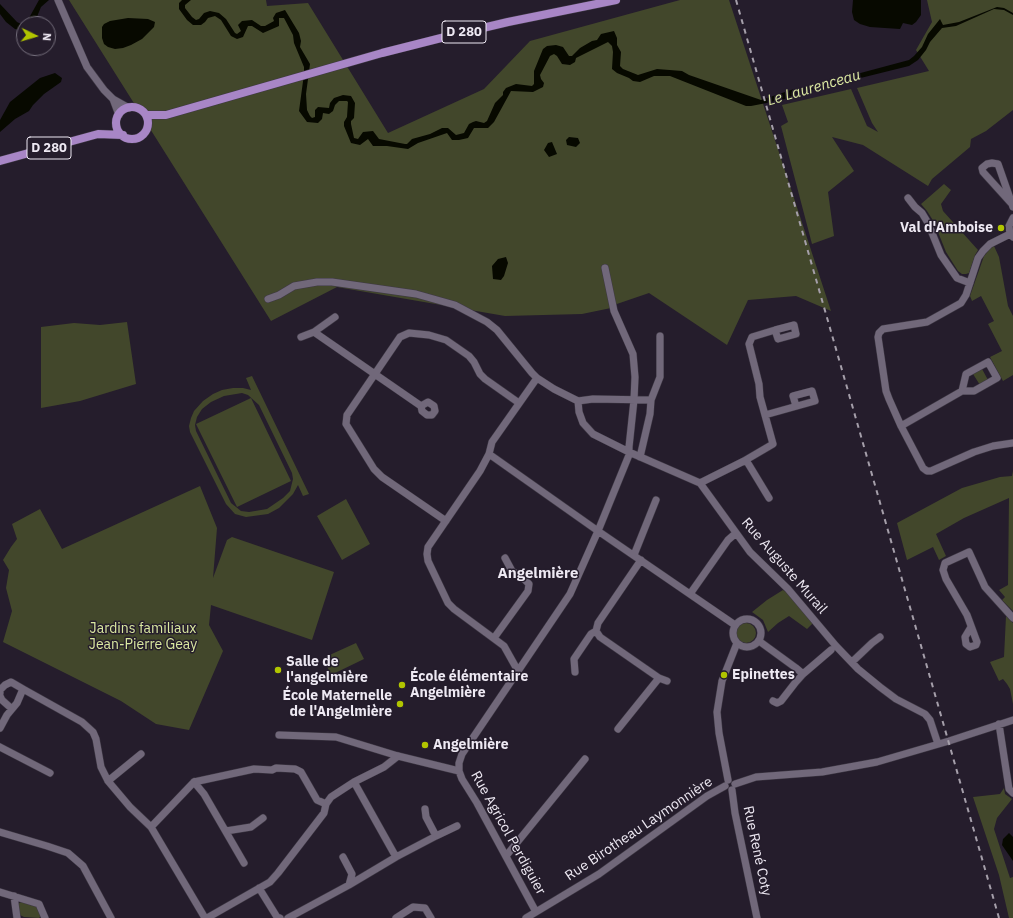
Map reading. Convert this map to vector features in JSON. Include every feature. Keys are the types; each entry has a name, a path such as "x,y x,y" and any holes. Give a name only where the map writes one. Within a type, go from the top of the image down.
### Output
{"main road":[{"name":"D 280","path":"146,115 166,115 299,76 453,35 616,0"},
{"path":"138,108 146,115 148,127 144,133 136,138 127,138 118,129 118,118 123,110 138,108"},
{"name":"D 280","path":"148,127 166,115"},
{"name":"D 280","path":"98,134 118,118"},
{"name":"D 280","path":"0,162 98,134 123,135"}],"street":[{"path":"58,0 87,67 104,90 113,99 129,108"},
{"path":"113,99 118,118"},
{"path":"987,164 998,164 1012,205 983,172 982,168 987,164"},
{"path":"908,198 915,207 922,212 941,254 957,278 970,283"},
{"path":"1013,218 1008,226 1012,235 990,244 983,250 978,258 966,295 961,303 927,322 883,329 879,333 878,337 886,391 901,426 924,468 928,471 974,452 993,446 1013,443"},
{"name":"Rue Agricol Perdiguier","path":"536,912 477,803 462,780 459,771 459,763 462,754 570,594 624,469 629,452 634,400 635,377 633,354 614,311 605,268"},
{"path":"268,299 279,295 294,286 317,282 332,282 416,294 455,305 488,322 497,330 537,378 554,389 578,401 593,399 651,400"},
{"path":"302,337 314,332 335,317"},
{"path":"578,401 579,412 583,424 593,434 629,452 700,483 746,460 773,444 760,397 759,384 748,344 752,337 776,330"},
{"path":"314,332 421,406"},
{"path":"446,521 382,477 374,469 346,424 347,415 400,337 409,333 429,335 446,340 469,356 485,380 519,403"},
{"path":"640,457 650,414 651,400 660,377 660,336"},
{"path":"901,426 962,391 974,391 997,378 988,362 966,374 962,391"},
{"path":"518,671 504,646 448,603 428,561 427,554 428,547 480,471 489,454 492,442 537,378"},
{"path":"765,415 796,406"},
{"path":"489,454 735,625"},
{"path":"746,460 769,498"},
{"name":"Rue Auguste Murail","path":"700,483 736,533 758,560 788,589 836,646 858,669 896,699 926,714 930,720 938,744"},
{"path":"634,555 656,500"},
{"path":"690,594 728,540 736,533"},
{"path":"971,627 967,615 943,570 945,563 969,552 985,587 1013,618"},
{"path":"494,638 528,591 529,584 512,571 505,558"},
{"path":"575,672 574,659 591,634 596,631 598,623 641,560"},
{"path":"744,618 755,621 761,630 759,641 750,647 737,643 732,634 735,625 744,618"},
{"path":"596,631 600,637 659,678 667,681"},
{"path":"852,662 880,637"},
{"path":"759,641 802,674"},
{"name":"Rue René Coty","path":"737,643 722,681 717,712 719,733 757,918"},
{"path":"773,701 777,703 781,701 802,674 831,650"},
{"path":"618,729 659,678"},
{"path":"12,709 7,706 0,695 0,690 11,682 82,722 93,732 101,767 108,781 151,827 206,918 270,882 324,813 326,804 331,797 354,782 384,767 398,756"},
{"path":"0,728 6,715 17,703 23,689"},
{"name":"Rue Birotheau Laymonnière","path":"526,918 599,874 707,796 730,785 756,777 822,772 877,762 1013,720"},
{"path":"999,724 1009,789 1013,793"},
{"path":"279,735 336,737 398,756 459,771"},
{"path":"0,747 50,773"},
{"path":"108,781 141,754"},
{"path":"506,856 585,759"},
{"path":"151,827 194,782 254,769 295,769 302,772 317,800 326,804"},
{"path":"194,782 204,794 244,863"},
{"path":"354,782 396,857"},
{"path":"425,809 426,818 436,836"},
{"path":"226,832 251,827 263,818"},
{"path":"288,918 396,857 457,826"},
{"path":"0,832 68,853 83,866 111,918"},
{"path":"343,857 352,874 348,884"},
{"path":"260,888 277,917 280,918"},
{"path":"0,892 39,904 45,918"},
{"path":"14,896 17,918"},
{"path":"396,918 412,907 425,908 431,918"}],"green space":[{"path":"69,0 266,0 267,6 308,3 388,133 484,89 530,41 680,0 729,0 831,311 796,296 748,300 727,345 649,293 611,306 611,308 582,314 505,316 337,287 271,321"},
{"path":"927,0 1013,0 1013,110 986,131 971,139 970,147 932,179 928,186 863,145 832,137 854,171 828,192 834,236 812,244 781,126 788,122 782,105 851,89 867,126 878,132 872,123 857,88 929,71 916,50 932,22"},
{"path":"944,184 951,190 941,204 943,211 978,250 969,273 966,274 962,274 958,271 946,252 934,222 921,204"},
{"path":"994,246 999,257 1008,306 1013,316 1013,375 1003,381 990,357 1002,351 988,324 994,321 981,296 972,301 970,296 984,256"},
{"path":"127,322 136,384 80,401 41,408 41,327 74,323 100,325"},
{"path":"982,369 988,380 980,385 973,374"},
{"path":"252,376 309,494 303,496 298,485 293,494 279,508 268,514 246,517 235,514 226,504 190,432 189,426 194,411 203,401 213,394 222,390 233,388 251,390 246,378","holes":["242,393 248,395 259,405 292,473 293,479 290,491 283,498 267,509 249,512 241,511 231,503 196,431 195,425 197,417 202,409 211,402 224,396"]},
{"path":"251,398 291,481 237,507 196,424"},
{"path":"1013,471 1013,611 1002,600 1005,597 999,590 1008,585 1009,498 964,518 936,534 946,556 939,560 933,547 907,560 897,523 962,488 1000,477 1012,476"},
{"name":"Jardins familiaux Jean-Pierre Geay","path":"200,486 217,528 213,578 227,540 232,537 334,572 312,640 211,605 209,625 223,651 189,730 156,724 121,701 3,642 12,611 6,588 9,570 3,560 17,539 12,524 40,509 62,549"},
{"path":"346,499 370,544 342,560 317,516"},
{"path":"783,590 790,595 814,622 807,629 789,616 768,632 763,620 752,612"},
{"path":"1006,616 1013,623 1013,704 1010,689 1003,679 999,681 990,662 1004,657"},
{"path":"746,623 753,626 756,633 753,640 746,643 739,640 736,633 739,626"},
{"path":"356,643 364,659 331,675 323,658"},
{"path":"1004,788 1005,794 1012,799 997,818 994,829 1010,878 1013,877 1013,918 1009,918 999,875 973,797 1000,794"},
{"path":"21,902 36,906 41,915 40,917 24,917 20,915 18,904"}],"water":[{"path":"39,0 49,0 41,7 37,16 30,16"},
{"name":"Le Laurenceau","path":"182,0 191,0 185,5 185,8 196,20 199,19 204,13 210,11 219,13 226,19 237,34 241,31 238,25 242,21 252,20 261,26 265,26 274,21 273,18 276,13 285,10 299,33 301,41 300,47 310,64 306,94 307,110 310,116 312,118 315,117 315,110 318,107 329,108 330,103 334,98 343,95 351,96 355,103 354,118 351,121 354,138 358,139 363,132 373,131 379,139 405,144 412,139 430,134 442,128 448,128 456,135 464,133 469,124 473,122 476,121 484,123 487,121 495,103 503,95 506,88 516,84 532,86 534,84 534,71 543,49 547,46 556,45 563,47 569,56 572,56 580,48 592,41 597,40 601,34 614,31 617,38 617,45 621,52 620,66 623,69 638,75 657,69 682,71 689,75 761,100 794,89 827,82 909,60 922,47 928,34 940,19 943,25 959,22 997,7 1004,8 1013,13 1013,15 1004,10 994,9 956,26 942,28 918,60 909,66 800,93 782,100 751,106 746,106 670,76 654,76 640,82 633,81 612,69 613,52 612,46 608,42 576,58 575,62 570,65 562,64 554,54 550,56 540,75 544,83 543,87 533,92 511,91 494,122 488,128 474,128 468,138 459,140 452,140 447,133 418,143 408,149 373,146 368,139 360,145 351,143 344,126 344,122 347,117 347,101 339,101 335,105 333,111 329,114 323,113 322,119 318,123 307,122 299,111 304,67 294,43 293,35 284,18 279,18 279,26 263,33 252,26 248,26 243,37 237,39 231,36 221,20 215,16 208,18 201,25 193,25 187,20 179,9 179,3"},
{"path":"853,0 921,0 921,15 912,25 903,23 900,29 870,27 860,24 854,20 852,12"},
{"path":"0,4 16,21 16,29 6,22 0,14"},
{"path":"128,18 148,19 155,22 154,27 142,39 123,48 115,49 104,44 102,38 102,27 104,24 110,21"},
{"path":"55,73 62,78 61,82 44,94 29,111 15,119 0,132 0,120 10,102 40,78"},
{"path":"569,137 578,138 580,143 576,147 567,145 566,140"},
{"path":"552,142 557,154 549,157 544,150 548,143"},
{"path":"506,257 508,263 504,276 501,280 493,279 492,266 498,259"},
{"path":"1009,833 1013,837 1013,861 1002,845 1003,839"}],"railway":[{"path":"736,0 999,918"}],"place":[{"name":"Val d'Amboise","path":"1001,228"},
{"name":"Salle de l'angelmière","path":"278,670"},
{"name":"Epinettes","path":"724,675"},
{"name":"École élémentaire Angelmière","path":"402,685"},
{"name":"École Maternelle de l'Angelmière","path":"400,704"},
{"name":"Angelmière","path":"425,745"}],"district":[{"name":"Angelmière","path":"538,574"}]}
